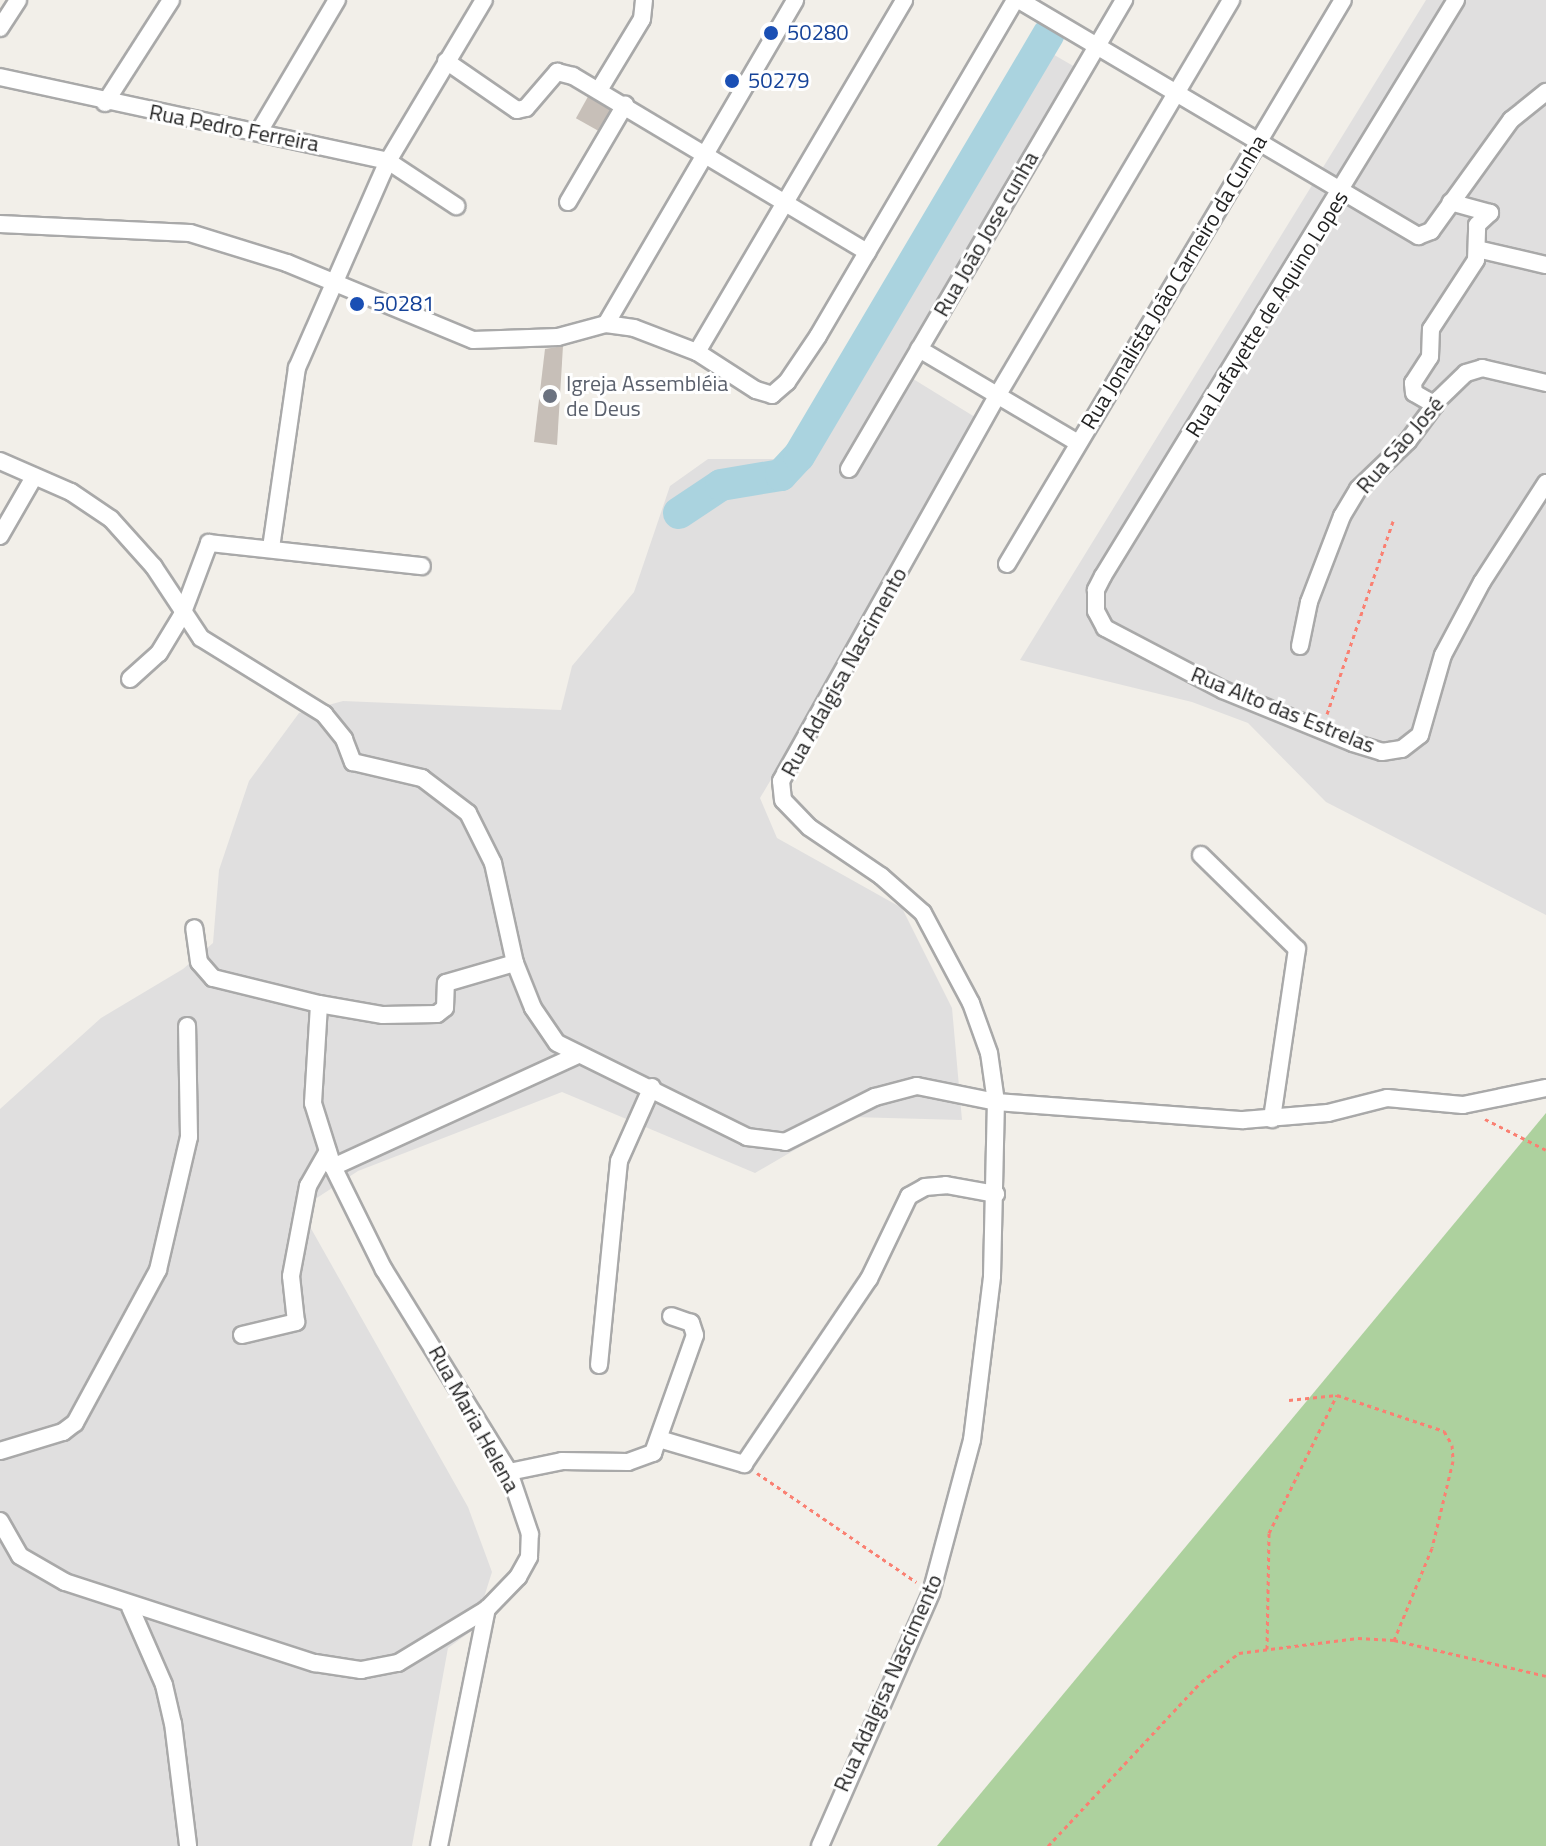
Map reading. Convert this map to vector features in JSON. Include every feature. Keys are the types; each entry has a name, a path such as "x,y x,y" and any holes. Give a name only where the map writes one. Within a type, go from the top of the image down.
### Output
{"street":[{"path":"0,28 18,0"},
{"path":"105,103 171,0"},
{"path":"260,130 337,0"},
{"path":"271,548 297,368 332,281 388,161 484,0"},
{"path":"599,90 642,19 644,0"},
{"path":"606,324 795,0"},
{"path":"697,352 783,201 904,0"},
{"path":"0,224 190,233 332,281 473,340 558,337 606,324 644,331 697,352 756,390 776,394 867,252 1017,0 1344,189 1404,231 1428,233 1511,120 1546,92"},
{"name":"Rua João Jose cunha","path":"849,469 1124,0"},
{"name":"Rua Adalgisa Nascimento","path":"820,1846 931,1593 969,1454 984,1368 996,1194 996,1102 975,1013 923,913 881,876 809,827 780,791 784,770 997,396 1180,93 1231,0"},
{"name":"Rua Jonalista João Carneiro da Cunha","path":"1007,564 1076,442 1343,0"},
{"name":"Rua Lafayette de Aquino Lopes","path":"1105,628 1095,601 1103,576 1344,189 1456,0"},
{"path":"446,61 517,110 526,108 557,72 599,90 867,252"},
{"name":"Rua Pedro Ferreira","path":"0,77 105,103 260,130 388,161 456,206"},
{"path":"568,202 625,105"},
{"path":"1435,405 1414,393 1413,383 1430,357 1431,329 1476,260 1477,225 1490,213 1450,202"},
{"path":"1477,249 1546,265"},
{"path":"919,349 1076,442"},
{"name":"Rua São José","path":"1300,646 1309,602 1342,516 1358,489 1408,441 1435,405 1466,373 1482,368 1546,383"},
{"path":"0,461 71,492 111,519 154,567 182,615 201,638 324,714 357,765 422,778 468,813 493,863 515,963 541,1023 576,1056 652,1087 747,1137 774,1142 795,1138 906,1087 996,1102 1272,1119 1387,1098 1463,1105 1546,1088"},
{"path":"0,536 34,477"},
{"name":"Rua Alto das Estrelas","path":"1105,628 1223,690 1322,729 1382,752 1411,746 1426,720 1443,655 1482,582 1546,483"},
{"path":"130,679 159,653 182,615 209,543 422,566"},
{"path":"1201,855 1297,949 1272,1119"},
{"path":"194,928 199,962 213,978 319,1004 383,1015 437,1014 445,1008 446,983 515,963"},
{"name":"Rua Maria Helena","path":"0,1521 10,1544 36,1569 130,1607 315,1663 361,1670 398,1663 487,1609 518,1577 531,1546 509,1472 384,1270 330,1159 312,1082 319,1004"},
{"path":"0,1451 63,1432 75,1423 158,1270 189,1137 187,1026"},
{"path":"242,1335 296,1322 291,1276 311,1177 330,1159 576,1056"},
{"path":"599,1365 619,1161 652,1087"},
{"path":"659,1439 744,1464 869,1279 909,1196 925,1187 946,1185 996,1194"},
{"path":"509,1472 562,1461 640,1460 653,1453 695,1335 691,1323 671,1316"},
{"path":"130,1607 170,1710 188,1846"},
{"path":"439,1846 487,1609"}],"path":[{"path":"1322,729 1393,521"},
{"path":"1463,1105 1546,1150"},
{"path":"1267,1649 1269,1533 1337,1395"},
{"path":"1289,1400 1337,1395 1444,1431 1452,1445 1453,1461 1432,1548 1394,1640"},
{"path":"744,1464 931,1593"},
{"path":"1048,1846 1201,1682 1239,1653 1358,1638 1394,1640 1546,1676"}],"shaded area":[{"path":"1426,0 1546,0 1546,915 1326,802 1248,723 1192,702 1020,660"},
{"path":"1037,45 1082,71 897,369 983,422 760,798 777,838 902,908 952,1008 962,1120 851,1117 755,1173 562,1092 358,1171 300,1209 468,1507 492,1572 474,1629 448,1648 412,1846 0,1846 0,1109 101,1018 183,969 213,943 219,870 249,781 299,713 343,701 561,710 572,666 634,592 670,486 708,459 786,459"}],"green space":[{"path":"1546,1113 1546,1846 937,1846"}],"building":[{"path":"590,93 613,106 599,131 576,118"},
{"name":"Igreja Assembléia de Deus","path":"563,346 557,445 534,442 545,349"}],"waterway":[{"path":"679,513 721,485 781,475 799,456 1049,34"}],"place":[{"name":"50280","path":"771,33"},
{"name":"50279","path":"732,81"},
{"name":"50281","path":"357,304"},
{"name":"Igreja Assembléia de Deus","path":"550,396"}]}
